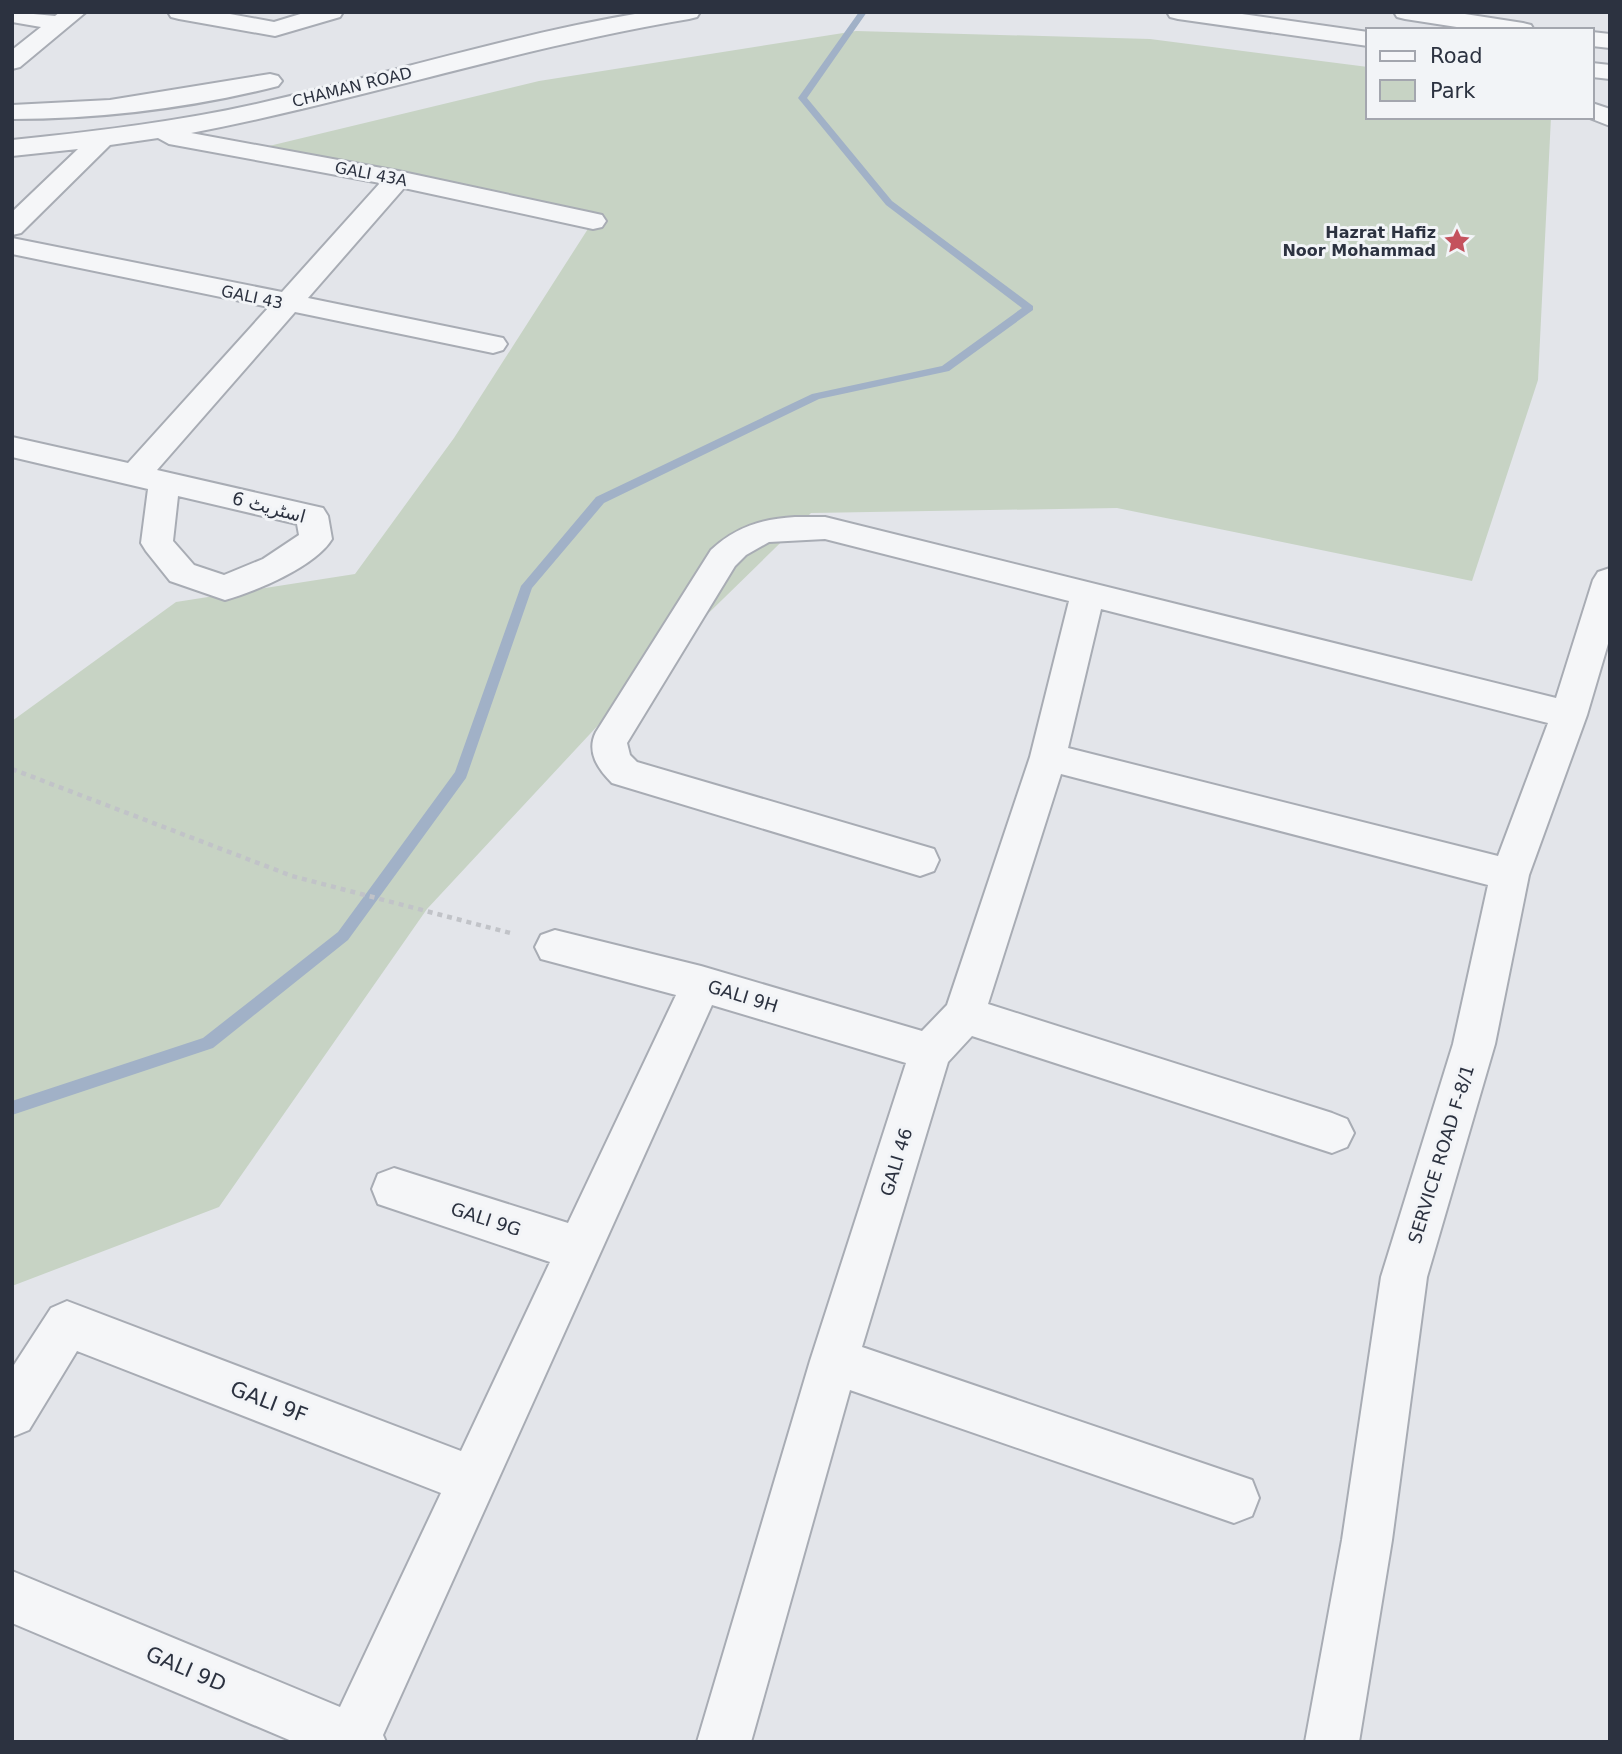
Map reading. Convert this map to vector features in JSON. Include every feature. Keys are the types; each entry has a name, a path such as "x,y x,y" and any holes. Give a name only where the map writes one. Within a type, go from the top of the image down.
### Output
{"street":[{"path":"179,12 275,29 332,12"},
{"name":"CHAMAN ROAD","path":"12,148 148,132 210,121 512,47 640,19 689,12"},
{"path":"1178,12 1366,39"},
{"path":"1405,12 1509,28"},
{"path":"1482,24 1507,12"},
{"path":"12,15 67,18"},
{"path":"12,62 67,18"},
{"name":"CHAMAN ROAD","path":"12,112 64,113 184,99 292,76"},
{"path":"1594,111 1610,119"},
{"name":"GALI 43A","path":"148,132 398,179 593,221"},
{"path":"12,227 103,138"},
{"path":"150,478 285,304 398,179"},
{"name":"GALI 43","path":"12,246 285,304 493,344"},
{"name":"اسٹریٹ 6","path":"12,447 150,478 312,516 316,539 275,567 225,588 182,573 157,543 160,504 150,478"},
{"path":"920,860 625,773 613,761 609,742 723,558 738,542 772,529 825,528 1569,715"},
{"name":"SERVICE ROAD F-8/1","path":"1332,1742 1367,1540 1404,1277 1474,1044 1510,875 1569,715 1610,580"},
{"name":"GALI 46","path":"724,1742 834,1362 930,1052 964,1015 1048,757 1088,594"},
{"path":"1048,757 1510,875"},
{"name":"GALI 9H","path":"555,947 701,984 930,1052"},
{"path":"355,1741 472,1479 701,984"},
{"path":"964,1015 1332,1133"},
{"name":"GALI 9G","path":"394,1189 579,1249"},
{"name":"GALI 9F","path":"12,1413 67,1324 472,1479"},
{"path":"834,1362 1234,1498"},
{"name":"GALI 9D","path":"12,1597 355,1741"}],"path":[{"path":"12,769 292,876 490,927"}],"green space":[{"path":"856,31 1150,39 1366,67 1366,119 1551,119 1538,380 1472,581 1117,508 811,513 643,677 427,909 219,1207 12,1286 12,721 176,602 355,574 454,438 593,221 269,146 539,81"}],"waterway":[{"path":"12,1108 208,1043 343,936 461,774 527,586 600,500 816,396 945,369 1029,308 889,203 802,98 863,12"}],"place":[{"name":"Hazrat Hafiz Noor Mohammad","path":"1457,241"}]}
